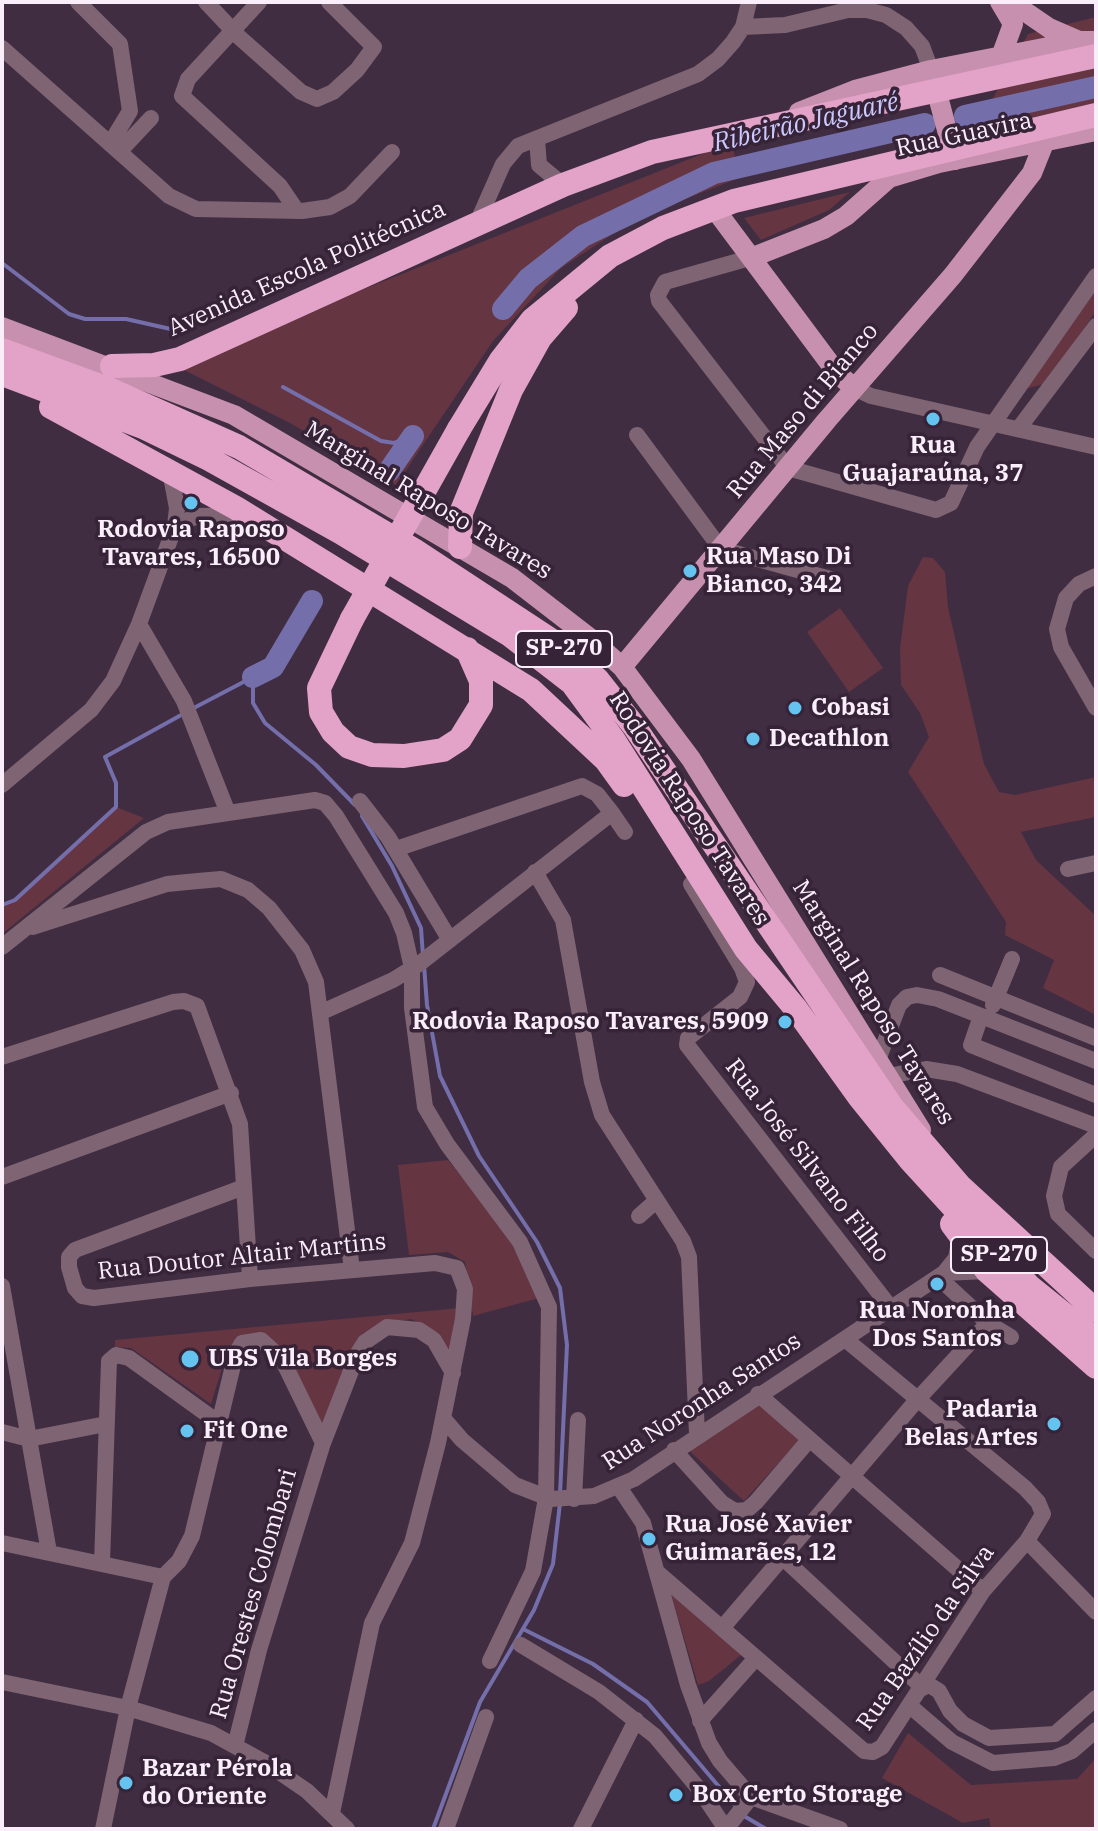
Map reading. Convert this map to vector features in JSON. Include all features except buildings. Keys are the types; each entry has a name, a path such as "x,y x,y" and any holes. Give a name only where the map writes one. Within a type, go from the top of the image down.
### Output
{"highway":[{"name":"Avenida Escola Politécnica","path":"112,366 154,365 180,359 307,304 563,185 652,152 936,89 1090,46"},
{"path":"465,647 481,681 481,705 460,739 443,750 404,756 372,755 349,747 333,732 321,712 319,688 352,619 459,429 501,360 532,320 610,256 663,228 714,208 951,146 1096,115"},
{"path":"460,547 461,513 519,372 549,325 592,283 610,256"},
{"name":"Rodovia Raposo Tavares","path":"2,350 111,390 239,447 414,550 563,648 597,679 634,726 892,1107 939,1163 1049,1271 1096,1311"},
{"name":"Rodovia Raposo Tavares","path":"2,374 143,427 209,459 340,532 510,635 572,683 613,739 746,949 911,1161 1029,1286 1096,1340"},
{"path":"2,382 246,515 531,690 606,760 630,794 665,821"},
{"path":"911,1161 960,1237 987,1271 1096,1367"}],"main road":[{"path":"1000,2 1013,24 1002,54"},
{"path":"1011,2 1049,28 1090,46"},
{"path":"951,146 936,89 960,64 1002,54 1090,46"},
{"name":"Rua Guavira","path":"753,257 824,229 846,216 889,178 951,146 1012,149 1096,131"},
{"name":"Rua Maso di Bianco","path":"622,667 854,388 953,275 1032,173 1044,143"},
{"path":"1012,149 1021,166 1020,186"},
{"path":"714,208 837,373 854,388"},
{"name":"Marginal Raposo Tavares","path":"2,327 112,366 234,415 522,585 622,667 691,759 939,1163"}],"street":[{"path":"78,2 120,44 130,111 115,148"},
{"path":"206,2 301,92 322,99 357,70 374,47 329,2"},
{"path":"259,2 188,79 182,91 184,99 280,186 297,211"},
{"path":"749,2 743,27 785,25 848,10 867,10 886,15 906,28 922,46 936,89"},
{"name":"Avenida Escola Politécnica","path":"477,223 510,154 537,139 698,74 718,59 743,27"},
{"path":"2,48 175,200 209,211 319,210 340,203 392,152"},
{"path":"115,148 151,118"},
{"path":"537,139 539,165 563,185"},
{"name":"Rua Guavira","path":"753,257 676,277 661,285 659,301 788,468"},
{"path":"788,468 936,510 943,509 951,503 977,447 1096,276"},
{"path":"1049,347 1095,329"},
{"path":"1019,428 1095,329"},
{"path":"854,388 871,396 1096,447"},
{"path":"637,435 721,549 834,580"},
{"path":"2,785 91,710 113,681 139,624 175,526 177,508 170,471"},
{"path":"175,526 197,516 246,515"},
{"path":"1096,576 1073,591 1057,622 1061,647 1096,708"},
{"path":"139,624 184,701 205,746 228,813"},
{"path":"396,849 582,786 592,789 625,832"},
{"path":"2,947 146,832 168,822 315,800 325,803 336,816 396,913 416,966 412,1008 425,1107 447,1144 520,1242 549,1307 548,1498 533,1571 490,1661"},
{"path":"360,801 396,849 445,944"},
{"path":"322,1012 416,966 612,813"},
{"name":"Rua José Silvano Filho","path":"681,849 692,885 747,977 740,997 688,1038 687,1045 890,1307"},
{"path":"1068,869 1096,863"},
{"path":"535,872 563,920 592,1082 602,1115 689,1257 697,1434"},
{"path":"23,930 167,884 221,879 248,890 269,908 302,950 316,982 352,1270"},
{"path":"1012,959 971,1045 1096,1095"},
{"path":"940,975 1096,1038"},
{"path":"1096,1061 938,999 907,997 899,1005 883,1068 926,1069 957,1074 1096,1126"},
{"path":"2,1057 184,1001 197,1006 240,1124 250,1279"},
{"path":"2,1177 231,1093"},
{"path":"1096,1135 1061,1167 1054,1196 1058,1214 1096,1251"},
{"name":"Rua Doutor Altair Martins","path":"244,1187 84,1246 69,1257 75,1288 82,1296 94,1298 250,1279 447,1263 462,1275 465,1289 453,1373"},
{"path":"639,1216 656,1201"},
{"path":"960,1237 956,1258 941,1275 988,1323 1011,1337"},
{"name":"Rua Noronha Santos","path":"443,1418 515,1485 548,1498 571,1499 619,1487 941,1275 987,1271"},
{"path":"2,1286 49,1552"},
{"path":"723,1627 917,1400 988,1323"},
{"name":"Rua Orestes Colombari","path":"235,1746 259,1650 323,1443 358,1353 365,1342 387,1327 419,1330 434,1340 453,1373"},
{"name":"Rua Bazílio da Silva","path":"756,1658 864,1751 873,1752 882,1747 983,1591 1027,1541 1043,1514 1038,1502 845,1339"},
{"path":"103,1829 128,1708 163,1577 179,1561 192,1536 236,1353 242,1343 261,1340 282,1359 323,1443"},
{"path":"102,1563 109,1361 116,1355 129,1358 219,1423"},
{"path":"332,1813 372,1623 412,1543 453,1373"},
{"path":"758,1394 983,1591"},
{"path":"571,1499 578,1420"},
{"path":"2,1432 29,1439 106,1424"},
{"path":"674,1450 722,1503 735,1511 747,1510 756,1502 809,1440"},
{"path":"619,1487 643,1523 700,1721 720,1761 750,1800 840,1829"},
{"path":"1027,1541 1096,1612"},
{"path":"2,1543 163,1577"},
{"path":"783,1558 924,1686 939,1691 950,1711 963,1724 989,1738 1055,1734 1096,1698"},
{"path":"657,1572 756,1658 700,1721"},
{"path":"521,1645 599,1692 655,1736 730,1825 750,1800"},
{"path":"2,1682 128,1708 196,1728 277,1770 332,1813 347,1829"},
{"path":"910,1706 952,1742 993,1763 1054,1758 1072,1751 1096,1730"},
{"path":"446,1829 486,1717"},
{"path":"581,1829 636,1720"}],"shaded area":[{"path":"1096,17 1096,104 976,129 1028,34"},
{"path":"732,142 739,178 639,217 561,268 493,341 396,485 290,423 174,365"},
{"path":"850,192 829,210 761,240 744,218"},
{"path":"1096,285 1096,311 1048,383 1025,389"},
{"path":"923,557 933,558 945,572 948,607 984,764 999,792 1015,795 1096,777 1096,817 1021,832 1036,860 1096,916 1096,1015 1043,988 1054,960 1005,935 1006,922 908,772 929,737 920,713 901,685 900,648 908,586"},
{"path":"840,608 883,668 849,692 807,632"},
{"path":"116,807 144,818 2,934 2,905 15,900"},
{"path":"448,1160 510,1237 539,1298 473,1316 465,1262 448,1252 409,1255 398,1165"},
{"path":"460,1308 452,1359 440,1334 411,1319 379,1324 362,1334 353,1348 323,1430 266,1336 254,1333 237,1337 227,1352 211,1404 131,1348 115,1347 115,1340"},
{"path":"756,1400 801,1438 744,1501 686,1448"},
{"path":"670,1590 746,1651 709,1681 698,1685"},
{"path":"908,1733 971,1785 1077,1779 1096,1758 1096,1829 991,1829 989,1818 963,1823 882,1778"}],"waterway":[{"name":"Ribeirão Jaguaré","path":"965,116 1096,87"},
{"name":"Ribeirão Jaguaré","path":"503,309 528,279 583,236 714,173 925,124"},
{"path":"2,263 69,314 85,319 126,319 175,330"},
{"path":"283,387 381,441 394,443 413,436"},
{"name":"Ribeirão Jaguaré","path":"389,471 413,436"},
{"name":"Ribeirão Jaguaré","path":"253,677 273,667 312,601"},
{"path":"190,710 253,677 253,703 265,723 316,765 355,805"},
{"name":"Ribeirão Jaguaré","path":"2,905 15,900 116,807 116,783 105,757 183,714"},
{"path":"362,816 392,866 421,928 423,956"},
{"path":"424,965 427,1005 440,1076 479,1156 537,1242 560,1288 567,1345 560,1494"},
{"path":"433,1829 480,1702 534,1610 553,1564 560,1503"},
{"path":"523,1629 593,1664 647,1702 738,1809"},
{"path":"744,1816 766,1829"}],"place":[{"name":"Rua Guajaraúna, 37","path":"933,419"},
{"name":"Rodovia Raposo Tavares, 16500","path":"191,503"},
{"name":"Rua Maso Di Bianco, 342","path":"690,571"},
{"name":"Cobasi","path":"795,708"},
{"name":"Decathlon","path":"753,739"},
{"name":"Rodovia Raposo Tavares, 5909","path":"785,1022"},
{"name":"Rua Noronha Dos Santos","path":"937,1284"},
{"name":"UBS Vila Borges","path":"190,1359"},
{"name":"Padaria Belas Artes","path":"1054,1424"},
{"name":"Fit One","path":"187,1431"},
{"name":"Rua José Xavier Guimarães, 12","path":"649,1539"},
{"name":"Bazar Pérola do Oriente","path":"126,1783"},
{"name":"Box Certo Storage","path":"676,1795"}]}
